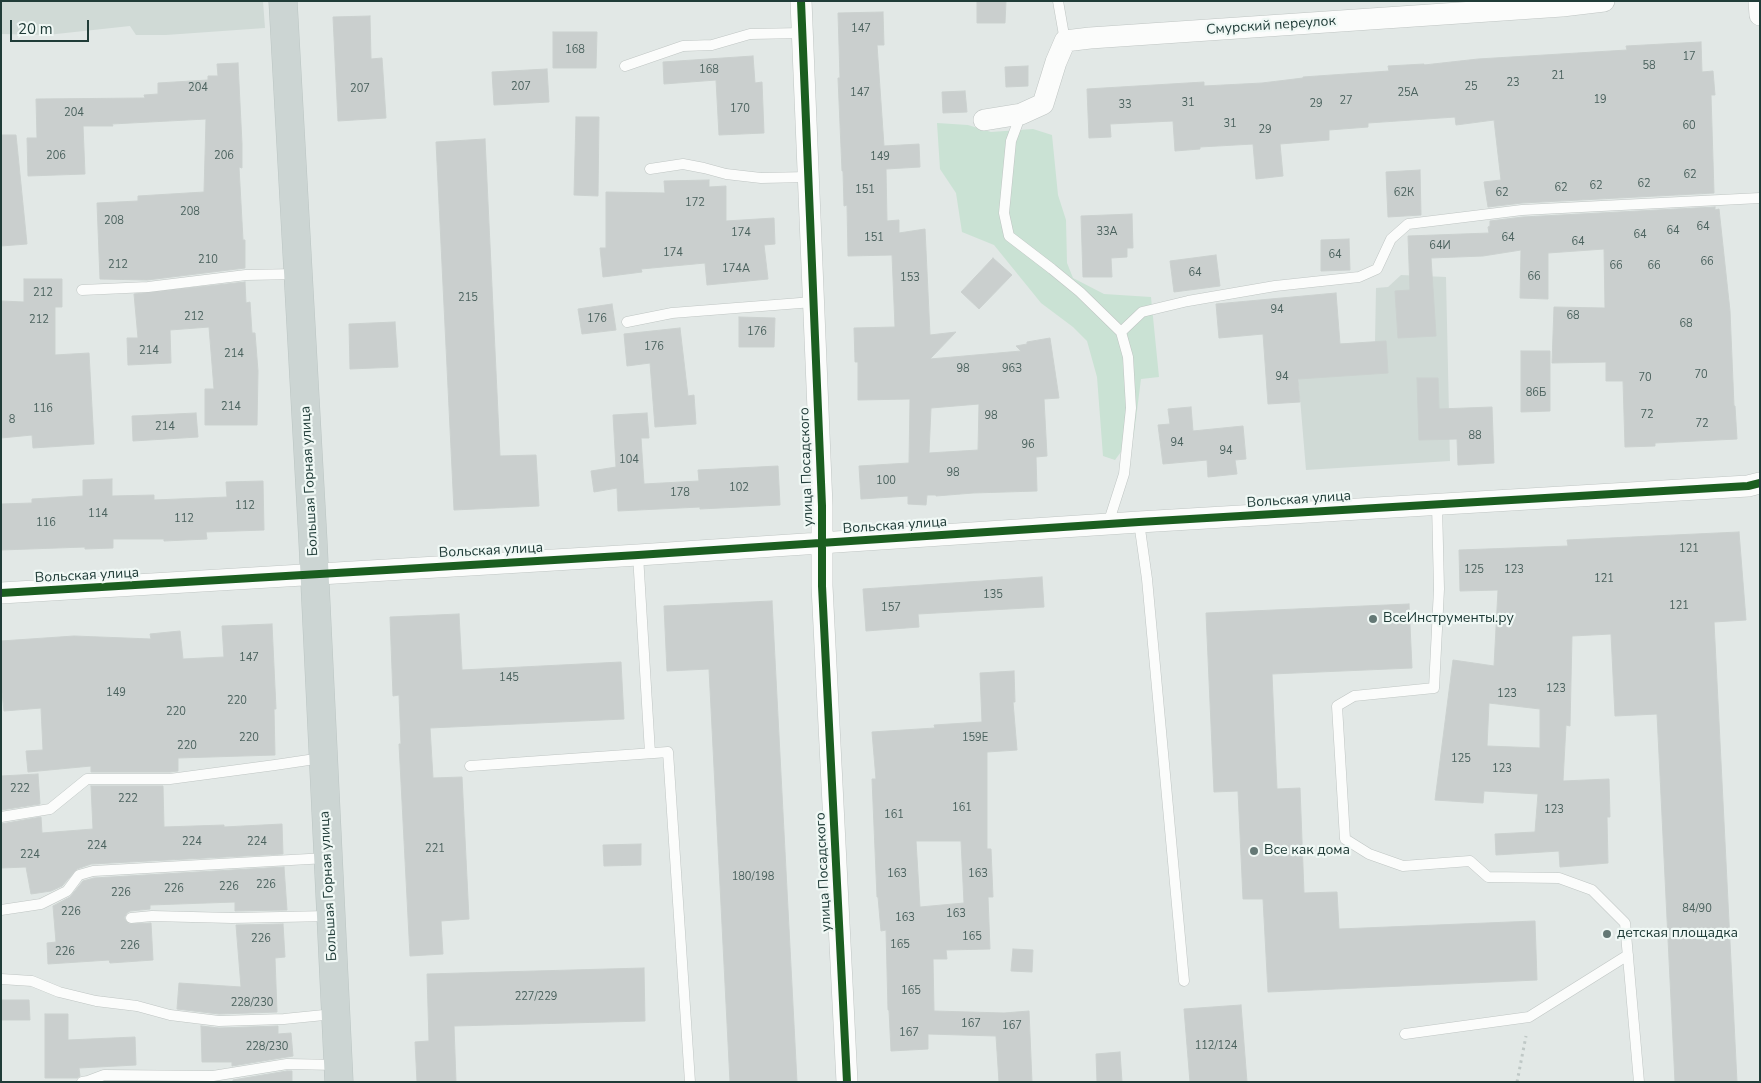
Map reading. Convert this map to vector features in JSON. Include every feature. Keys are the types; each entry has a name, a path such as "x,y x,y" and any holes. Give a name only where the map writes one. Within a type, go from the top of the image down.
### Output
{"main road":[{"name":"Большая Горная улица","path":"283,1 314,574 338,1074"}],"street":[{"name":"улица Посадского","path":"801,1 822,506 821,543 847,1082"},
{"name":"Смурский переулок","path":"1065,41 1451,8 1604,1"},
{"path":"1759,1 1760,15"},
{"path":"984,120 1021,114 1043,104 1056,62 1065,41"},
{"name":"Вольская улица","path":"1,593 1728,487 1760,483"}],"lane":[{"path":"1058,1 1065,41"},
{"path":"625,66 684,46 712,45 750,34 802,33"},
{"path":"1021,114 1011,141 1004,213 1009,236 1073,286 1121,332 1128,357 1131,408 1124,474 1108,524"},
{"path":"650,169 683,164 726,174 752,177 808,177"},
{"path":"1121,332 1142,312 1188,301 1275,286 1358,277 1377,269 1391,239 1408,224 1522,210 1760,198"},
{"path":"82,290 148,287 246,276 298,274"},
{"path":"627,322 672,313 813,302"},
{"path":"1437,504 1439,589 1434,688 1354,696 1337,706 1345,839 1369,854 1403,866 1470,861 1488,877 1558,878 1592,890 1625,923 1638,1082"},
{"path":"1139,522 1148,579 1184,981"},
{"path":"638,555 650,753"},
{"path":"470,766 668,752 690,1082"},
{"path":"1,817 50,809 87,779 170,779 275,766 323,757"},
{"path":"1,910 41,904 67,891 79,875 93,871 328,858"},
{"path":"131,918 152,916 232,918 330,916"},
{"path":"1405,1034 1529,1017 1628,955"},
{"path":"1,979 32,981 60,992 96,1001 137,1006 170,1015 219,1021 284,1019 336,1014"},
{"path":"82,1082 104,1075 213,1076 288,1064 338,1074"}],"path":[{"path":"1517,1082 1529,1017"}],"shaded area":[{"path":"1,1 263,1 265,28 166,35 136,35 130,26 47,35 1,34"},
{"path":"1401,275 1446,277 1450,461 1306,470 1296,350 1313,345 1375,342 1376,288 1388,287"}],"green space":[{"path":"937,123 968,125 991,132 1033,129 1052,135 1058,195 1066,220 1067,263 1073,278 1104,294 1151,297 1159,377 1141,379 1134,434 1115,460 1103,456 1097,377 1087,341 1073,327 1041,303 994,245 962,232 956,193 940,169"}],"building":[{"path":"977,1 1006,1 1005,23 977,23"},
{"path":"883,12 884,45 877,45 884,146 919,144 920,167 886,169 887,221 899,220 899,233 925,229 930,335 956,332 930,359 1021,351 1016,346 1050,338 1059,398 1044,399 1047,456 1036,457 1037,491 927,495 926,505 908,504 908,496 861,499 859,466 909,463 910,399 858,400 858,362 855,362 854,328 895,327 892,255 848,256 847,205 844,206 838,78 840,78 838,13","holes":["979,404 978,450 929,453 931,408"]},
{"path":"370,16 371,59 382,58 386,118 338,121 333,17"},
{"path":"553,32 597,32 596,68 553,68"},
{"path":"1701,42 1702,72 1713,71 1715,95 1711,95 1714,193 1522,203 1488,207 1484,182 1501,180 1494,120 1456,125 1455,117 1368,123 1368,127 1329,130 1329,140 1280,144 1283,176 1256,179 1253,144 1200,147 1200,149 1175,151 1173,121 1110,124 1111,137 1089,138 1087,89 1204,82 1204,86 1262,83 1303,77 1389,71 1388,66 1627,50 1626,46"},
{"path":"753,56 755,83 762,82 764,133 719,135 716,80 664,84 663,62"},
{"path":"238,63 242,144 242,168 239,167 243,240 245,240 245,268 147,280 100,279 97,203 138,201 138,196 204,192 206,119 112,124 113,126 83,126 85,174 28,176 27,138 37,138 36,99 145,98 144,95 158,94 158,83 208,80 208,76 218,76 217,64"},
{"path":"1028,66 1028,86 1006,87 1005,67"},
{"path":"547,69 549,102 494,105 492,72"},
{"path":"965,91 967,112 943,113 942,92"},
{"path":"576,117 599,117 598,196 574,195"},
{"path":"1,135 16,135 27,244 1,246"},
{"path":"485,139 500,456 536,455 539,506 454,510 436,142"},
{"path":"1420,170 1421,215 1388,217 1386,172"},
{"path":"709,180 709,187 726,186 726,221 774,218 775,244 764,245 768,279 707,285 705,263 641,269 642,272 603,277 600,248 606,248 606,192 665,193 664,181"},
{"path":"1715,207 1715,210 1719,209 1730,311 1737,439 1655,443 1655,446 1625,447 1623,381 1606,381 1606,362 1552,363 1554,307 1605,308 1604,249 1548,253 1548,299 1520,298 1521,250 1483,256 1431,258 1436,336 1398,338 1395,291 1410,290 1408,236 1489,233 1490,221 1523,217"},
{"path":"1132,214 1133,248 1127,248 1127,257 1111,258 1112,277 1083,277 1081,216"},
{"path":"1349,239 1350,270 1321,271 1321,240"},
{"path":"1216,255 1220,286 1174,292 1170,261"},
{"path":"993,258 1012,275 979,309 961,292"},
{"path":"24,279 62,279 62,307 55,307 55,355 89,353 94,444 33,448 32,435 1,438 1,301 24,302"},
{"path":"245,282 246,303 250,302 252,333 255,333 258,371 257,425 205,425 205,389 214,389 209,327 170,330 171,363 128,365 127,338 138,338 134,294"},
{"path":"1336,293 1340,344 1386,341 1388,373 1298,379 1300,402 1268,404 1263,334 1219,338 1216,304"},
{"path":"612,304 616,330 582,334 578,309"},
{"path":"739,317 775,318 774,347 739,347"},
{"path":"395,322 398,367 350,369 349,324"},
{"path":"680,328 688,396 694,395 696,424 655,427 650,363 627,366 624,334"},
{"path":"1521,351 1550,351 1550,411 1521,412"},
{"path":"1417,378 1438,378 1439,409 1492,407 1494,463 1458,465 1457,439 1419,440"},
{"path":"1191,407 1193,431 1243,426 1246,459 1235,460 1237,474 1208,477 1207,460 1163,464 1158,425 1170,424 1168,409"},
{"path":"196,413 198,437 133,441 132,416"},
{"path":"647,413 649,438 641,438 644,484 699,481 698,470 778,466 780,505 618,511 617,488 594,492 591,471 616,467 613,415"},
{"path":"112,479 112,496 154,495 154,500 227,497 226,482 263,481 264,530 206,532 207,539 164,541 164,539 113,539 113,548 1,550 1,504 32,503 32,499 83,496 83,480"},
{"path":"1739,532 1746,620 1714,622 1737,1082 1675,1082 1657,714 1615,716 1611,634 1572,636 1570,726 1566,725 1563,781 1609,779 1610,817 1607,817 1608,863 1560,867 1559,851 1496,855 1495,834 1535,832 1538,794 1484,791 1483,803 1435,800 1453,660 1494,666 1498,590 1460,591 1459,550 1568,546 1567,540","holes":["1489,703 1540,709 1540,748 1487,746"]},
{"path":"1042,577 1044,607 918,614 919,627 866,631 863,589"},
{"path":"772,601 797,1082 730,1082 709,669 667,671 664,606"},
{"path":"1409,604 1412,668 1272,674 1277,789 1300,788 1304,893 1337,892 1339,929 1535,921 1537,980 1268,992 1263,899 1243,899 1238,791 1214,792 1206,613"},
{"path":"459,614 462,670 621,662 624,719 430,728 433,778 462,777 469,919 441,921 443,954 410,956 399,744 401,744 399,695 393,696 390,617"},
{"path":"272,624 276,709 274,709 275,755 178,758 178,771 170,772 91,772 91,766 28,772 26,751 43,750 41,708 4,711 1,683 1,641 74,636 151,639 150,634 180,631 183,659 224,657 222,626"},
{"path":"1014,671 1015,702 1013,702 1017,750 987,752 987,849 991,849 993,897 988,897 990,949 946,950 947,959 933,959 934,1011 1004,1013 1029,1011 1032,1082 999,1082 996,1036 928,1034 928,1049 891,1051 886,930 881,931 877,897 872,779 876,779 872,732 935,728 934,725 982,722 980,673","holes":["916,841 961,841 964,903 920,907"]},
{"path":"38,774 40,804 1,810 1,776"},
{"path":"91,786 163,786 164,827 224,825 224,827 282,824 283,854 91,864 77,869 62,886 51,891 31,894 26,867 1,868 1,824 41,817 42,833 93,829"},
{"path":"641,844 641,865 604,866 603,845"},
{"path":"284,867 287,910 235,911 235,902 150,905 150,909 130,911 124,918 129,924 151,923 153,960 110,963 109,960 48,964 47,943 56,942 53,906 70,897 83,881 94,878"},
{"path":"283,924 285,957 275,958 277,1012 219,1014 177,1009 179,983 241,987 236,925"},
{"path":"1013,949 1033,950 1032,972 1011,971"},
{"path":"644,968 645,1021 454,1026 456,1082 417,1082 415,1042 429,1041 427,974"},
{"path":"1,1000 29,1000 30,1020 1,1020"},
{"path":"1241,1005 1247,1082 1190,1082 1184,1009"},
{"path":"45,1014 68,1014 68,1040 135,1037 136,1065 79,1068 80,1076 77,1078 45,1078"},
{"path":"201,1026 219,1028 278,1026 278,1034 291,1033 293,1056 232,1066 232,1062 202,1062"},
{"path":"1120,1052 1122,1082 1097,1082 1096,1054"},
{"path":"292,1071 292,1082 233,1082 233,1080"}],"cycle path":[{"path":"801,1 822,506 822,586 847,1082"},
{"path":"1,593 1748,486 1760,483"}],"place":[{"name":"ВсеИнструменты.ру","path":"1373,619"},
{"name":"Все как дома","path":"1254,851"},
{"name":"детская площадка","path":"1607,934"}]}
